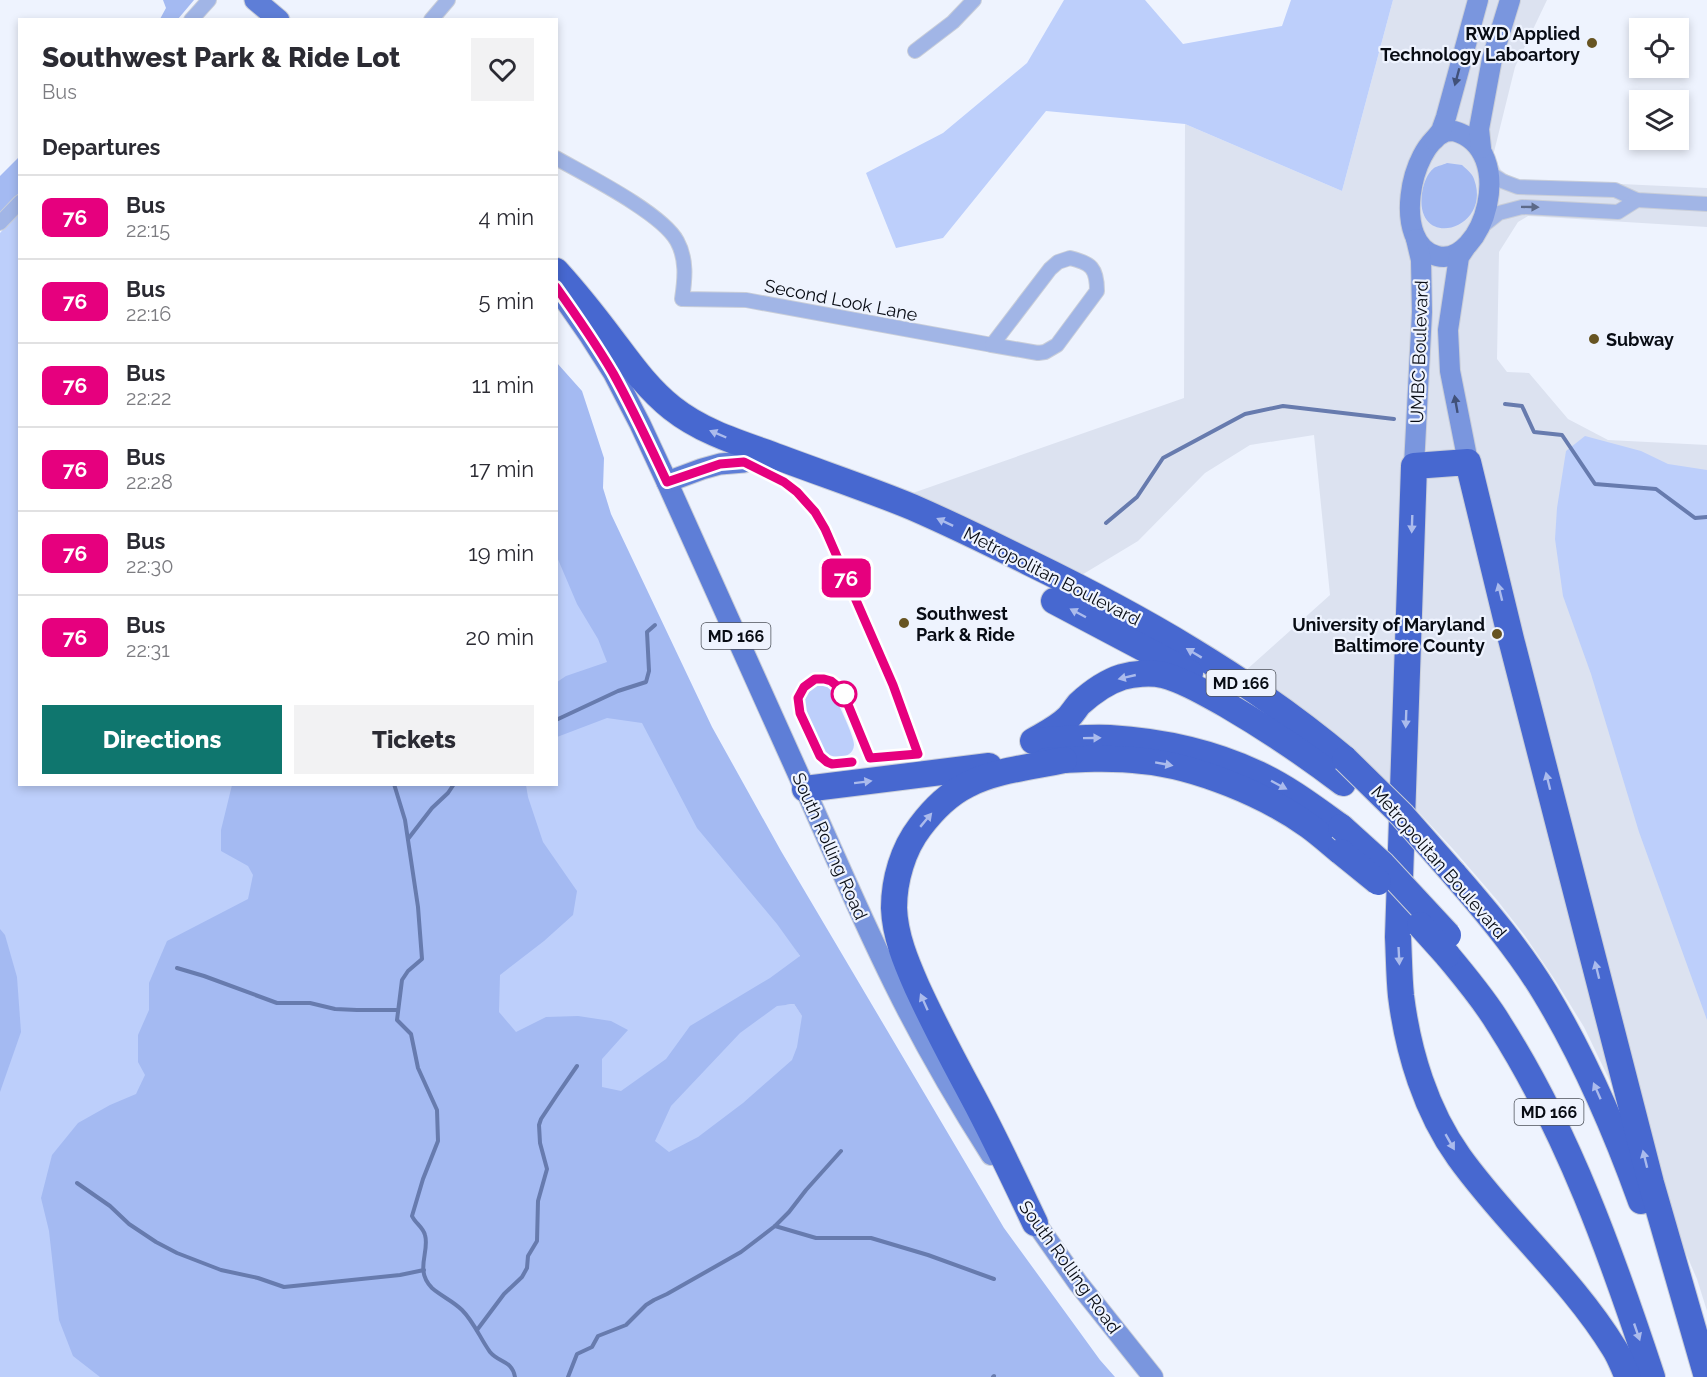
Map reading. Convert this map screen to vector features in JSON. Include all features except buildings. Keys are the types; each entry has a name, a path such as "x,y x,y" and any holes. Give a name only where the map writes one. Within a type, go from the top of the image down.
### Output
{"highway":[{"name":"MD 166","path":"558,273 580,297 640,376 672,408 693,423 718,435 831,477"},
{"path":"744,462 777,464 831,477"},
{"path":"1628,1377 1615,1350 1590,1313 1559,1274 1489,1195 1458,1155 1438,1122 1420,1080 1409,1042 1401,995 1398,937 1414,466 1468,462 1514,651 1651,1183 1707,1377"},
{"name":"Metropolitan Boulevard","path":"831,477 912,507 1006,551 1131,615 1200,656 1311,731 1344,771 1402,816 1484,907 1544,991 1570,1036 1595,1085 1635,1184 1701,1377"},
{"path":"1054,601 1257,709 1306,741 1344,771"},
{"path":"1344,771 1301,751 1252,719 1202,691 1160,675 1142,674 1122,677 1104,685 1084,700 1068,718 1033,741 1108,738 1144,741 1185,749 1255,772 1291,791 1341,827 1383,865 1448,945"},
{"path":"1035,1223 994,1137 933,1021 906,962 898,937 894,908 901,865 911,839 928,816 948,798 965,785 987,776 1064,760"},
{"name":"MD 166","path":"805,789 985,767 1064,760 1144,761 1179,767 1249,792 1308,826 1377,881 1410,914 1448,945 1498,1022 1523,1063 1570,1157 1622,1286 1652,1377"}],"main road":[{"path":"255,0 277,18"},
{"name":"South Rolling Road","path":"558,290 613,372 640,424 805,789"},
{"path":"667,482 720,464 744,462"}],"street":[{"path":"193,18 209,0"},
{"path":"433,18 448,0"},
{"path":"915,51 953,22 974,0"},
{"path":"1478,0 1441,131 1422,158 1414,177 1410,196 1410,220 1416,239 1426,251 1443,257 1465,248 1479,230 1499,213 1522,207 1618,212 1636,200"},
{"path":"1479,230 1488,202 1488,172 1481,148 1479,129 1492,58 1510,0"},
{"path":"1433,141 1445,132 1454,131 1465,134 1481,148"},
{"name":"Second Look Lane","path":"558,159 653,216 669,229 684,258 682,299 746,300 992,345 1038,353 1045,352 1056,345 1097,291 1094,270 1086,262 1070,258 1058,262 1050,269 992,345"},
{"path":"1488,172 1518,187 1615,190 1636,200 1707,204"},
{"path":"0,223 18,204"},
{"name":"UMBC Boulevard","path":"1414,466 1422,312 1421,260 1416,239"},
{"name":"UMBC Boulevard","path":"1465,248 1459,257 1448,330 1450,370 1468,462"},
{"name":"South Rolling Road","path":"805,789 866,927 920,1033 973,1126 1035,1223 1078,1283 1153,1377"}],"shaded area":[{"path":"163,0 194,0 179,18 161,18 166,8"},
{"path":"1064,0 1145,0 1183,44 1282,26 1291,0 1393,0 1342,191 1185,124 1046,111 943,238 896,248 866,173 943,133 1027,63"},
{"name":"University of Maryland Baltimore County","path":"1393,0 1547,0 1515,67 1493,156 1501,170 1514,179 1707,188 1707,227 1528,216 1518,222 1499,252 1497,359 1507,372 1529,373 1568,419 1608,440 1707,445 1707,1311 1697,1279 1620,1102 1584,1027 1525,936 1453,849 1410,803 1244,672 1330,595 1314,435 1250,445 1205,473 1138,541 1080,576 910,494 1184,398 1185,124 1342,191"},
{"path":"18,158 18,194 0,215 0,176"},
{"path":"1447,163 1462,165 1470,173 1474,179 1477,197 1473,211 1464,221 1452,227 1440,228 1429,223 1423,211 1422,193 1426,179 1432,170"},
{"path":"18,213 18,786 558,786 558,498 800,956 786,1005 794,1004 1052,1377 0,1377 0,233"},
{"path":"558,364 582,391 604,458 603,488 611,514 712,727 781,851 1004,1228 1100,1360 1115,1377 100,1377 73,1356 59,1320 49,1231 41,1198 52,1155 78,1123 136,1094 145,1075 138,1062 138,1035 149,1010 149,983 167,941 248,899 253,875 248,866 221,851 221,830 232,786 526,786 543,842 577,891 573,915 500,975 499,1012 516,1032 546,1017 578,1016 611,1021 628,1030 602,1059 602,1087 621,1091 666,1059 690,1026 770,978 800,956 777,924 697,828 642,723 607,718 558,737 558,681 566,676 607,662 598,639 577,604 558,559","holes":["794,1004 802,1016 797,1047 792,1060 743,1103 698,1137 669,1152 655,1141 671,1106 740,1033 777,1006"]},
{"path":"1585,436 1641,451 1668,464 1707,470 1707,1020 1639,832 1591,674 1563,596 1555,539 1557,508 1566,451"},
{"path":"817,685 830,689 848,726 854,745 853,750 843,757 829,755 825,752 806,711 805,699"},
{"path":"0,929 5,935 17,977 21,1032 0,1092"}],"waterway":[{"path":"1505,404 1522,406 1534,432 1562,435 1595,484 1656,489 1695,518 1707,517"},
{"path":"1106,523 1137,497 1163,458 1245,414 1283,406 1394,419"},
{"path":"558,719 618,691 646,682 649,671 647,632 655,625"},
{"path":"395,786 405,820 418,907 422,959 408,971 402,980 397,1020 411,1034 418,1068 437,1110 438,1141 412,1216 425,1235 424,1275 432,1288 462,1310 490,1352 511,1367 515,1377"},
{"path":"408,839 453,786"},
{"path":"177,968 277,1003 310,1003 335,1009 398,1010"},
{"path":"477,1330 527,1268 528,1256 537,1241 538,1201 547,1169 540,1143 539,1125 577,1066"},
{"path":"568,1377 577,1354 592,1347 598,1336 626,1325 646,1305 741,1252 775,1226 841,1151"},
{"path":"77,1183 110,1206 129,1224 177,1253 221,1270 258,1278 284,1287 400,1275 424,1270"},
{"path":"775,1226 816,1238 871,1238 928,1255 994,1279"}],"bus line":[{"name":"76","path":"558,290 613,372 667,482 720,464 744,462 784,482 797,492 815,512 825,529 893,685 918,754 870,758 842,690 831,681 815,679 804,687 798,698 800,713 820,756 832,764 852,762"}],"place":[{"name":"RWD Applied Technology Laboartory","path":"1592,43"},
{"name":"Subway","path":"1594,339"},
{"name":"Southwest Park & Ride","path":"904,623"},
{"name":"University of Maryland Baltimore County","path":"1497,634"}]}
